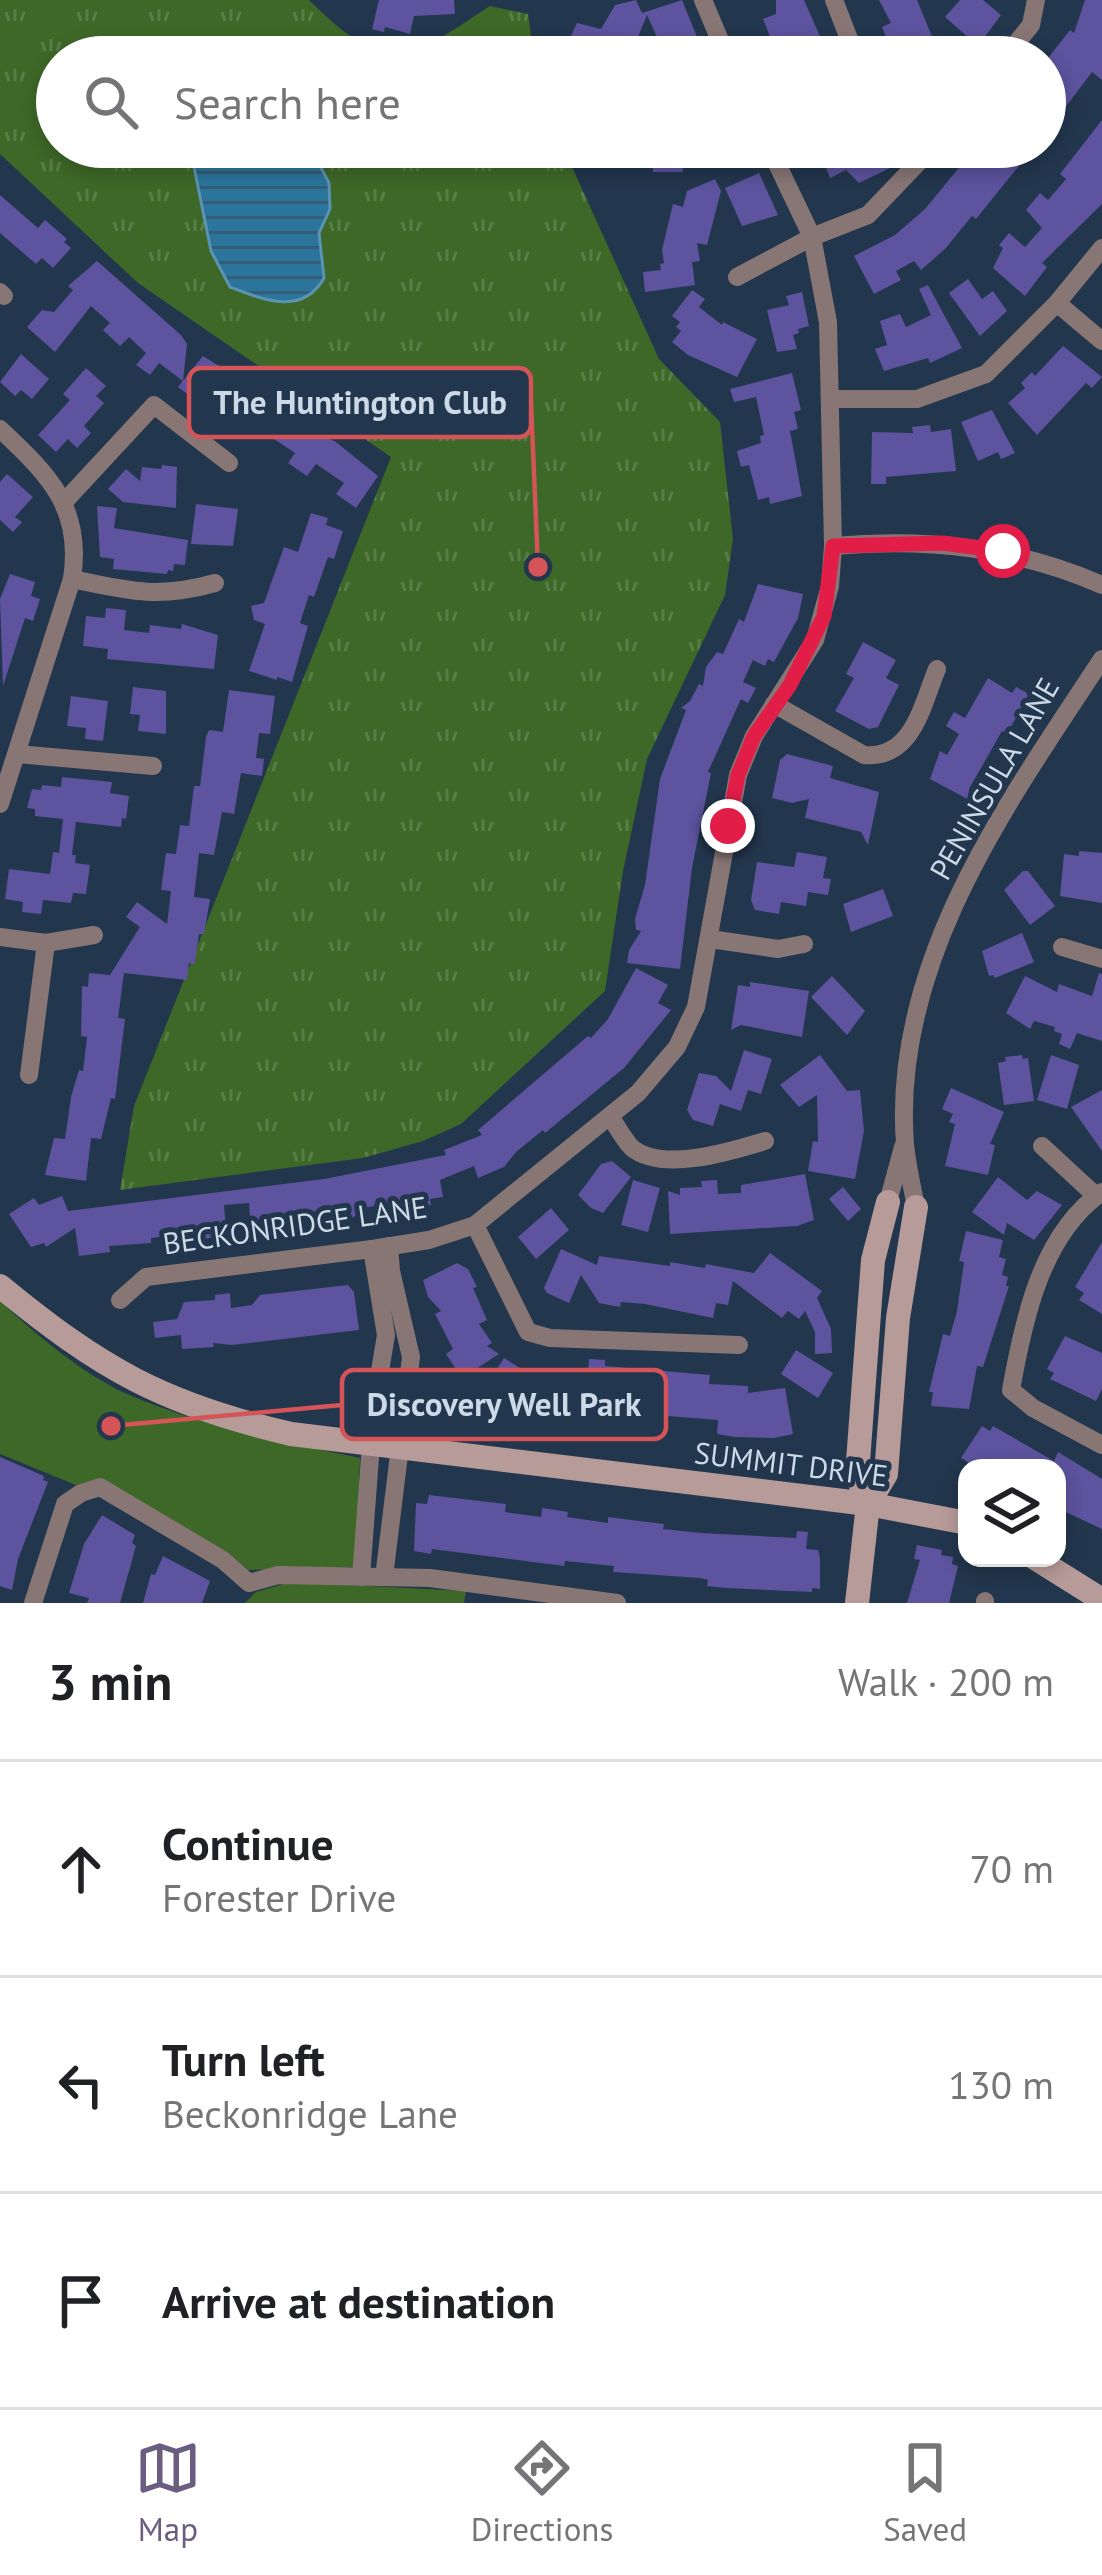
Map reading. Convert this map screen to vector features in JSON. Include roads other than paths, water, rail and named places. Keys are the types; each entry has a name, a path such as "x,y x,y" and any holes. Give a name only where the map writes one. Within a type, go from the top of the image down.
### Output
{"street":[{"path":"703,0 718,36"},
{"path":"834,0 848,36"},
{"path":"1021,36 1030,25 1036,0"},
{"path":"780,168 812,237 828,322 833,546 943,543 1003,551 1102,585"},
{"path":"736,277 812,237 868,215 908,168"},
{"path":"830,399 880,401 944,392 986,374 1058,303 1102,248"},
{"path":"1058,303 1102,341"},
{"path":"65,501 154,405 229,463"},
{"path":"0,804 76,555 65,501 49,478 2,434"},
{"name":"BECKONRIDGE LANE","path":"120,1300 146,1277 381,1248 429,1240 475,1225 638,1093 677,1047 696,1007 738,775 754,736 790,685 824,616 833,546"},
{"path":"72,579 132,592 175,594 215,583"},
{"name":"PENINSULA LANE","path":"856,1603 868,1504 886,1474 898,1318 916,1213 905,1143 908,1063 932,962 972,867 1102,659"},
{"path":"774,704 864,755 880,756 895,751 907,739 937,669"},
{"path":"16,754 153,766"},
{"path":"0,937 46,943 94,935"},
{"path":"710,939 778,949 804,944"},
{"path":"29,1075 46,943"},
{"path":"1062,947 1102,959"},
{"path":"610,1116 633,1148 664,1158 720,1154 765,1141"},
{"name":"PENINSULA LANE","path":"868,1504 856,1475 872,1264 905,1143"},
{"path":"1042,1146 1099,1194 1048,1260 1034,1293 1011,1390 1033,1408 1102,1445"},
{"path":"886,1209 916,1213"},
{"path":"475,1225 528,1332 550,1338 740,1345"},
{"path":"362,1577 370,1444 384,1344 381,1248"},
{"path":"381,1248 411,1357 384,1577"},
{"path":"872,1264 908,1268"},
{"name":"SUMMIT DRIVE","path":"0,1286 85,1353 165,1396 235,1421 291,1434 868,1504 958,1521"},
{"path":"869,1315 898,1318"},
{"path":"384,1344 407,1345"},
{"path":"381,1383 407,1385"},
{"path":"33,1603 65,1504 100,1487 223,1559 249,1583"},
{"path":"367,1497 393,1501"},
{"path":"364,1535 387,1537"},
{"path":"1049,1567 1102,1600"},
{"path":"237,1603 249,1583 278,1575 430,1578 617,1603"}],"water":[{"path":"194,168 321,168 329,183 330,209 319,233 324,278 315,290 282,302 230,287 211,251"}],"place":[{"name":"The Huntington Club","path":"538,567"},
{"name":"Discovery Well Park","path":"111,1426"}]}
